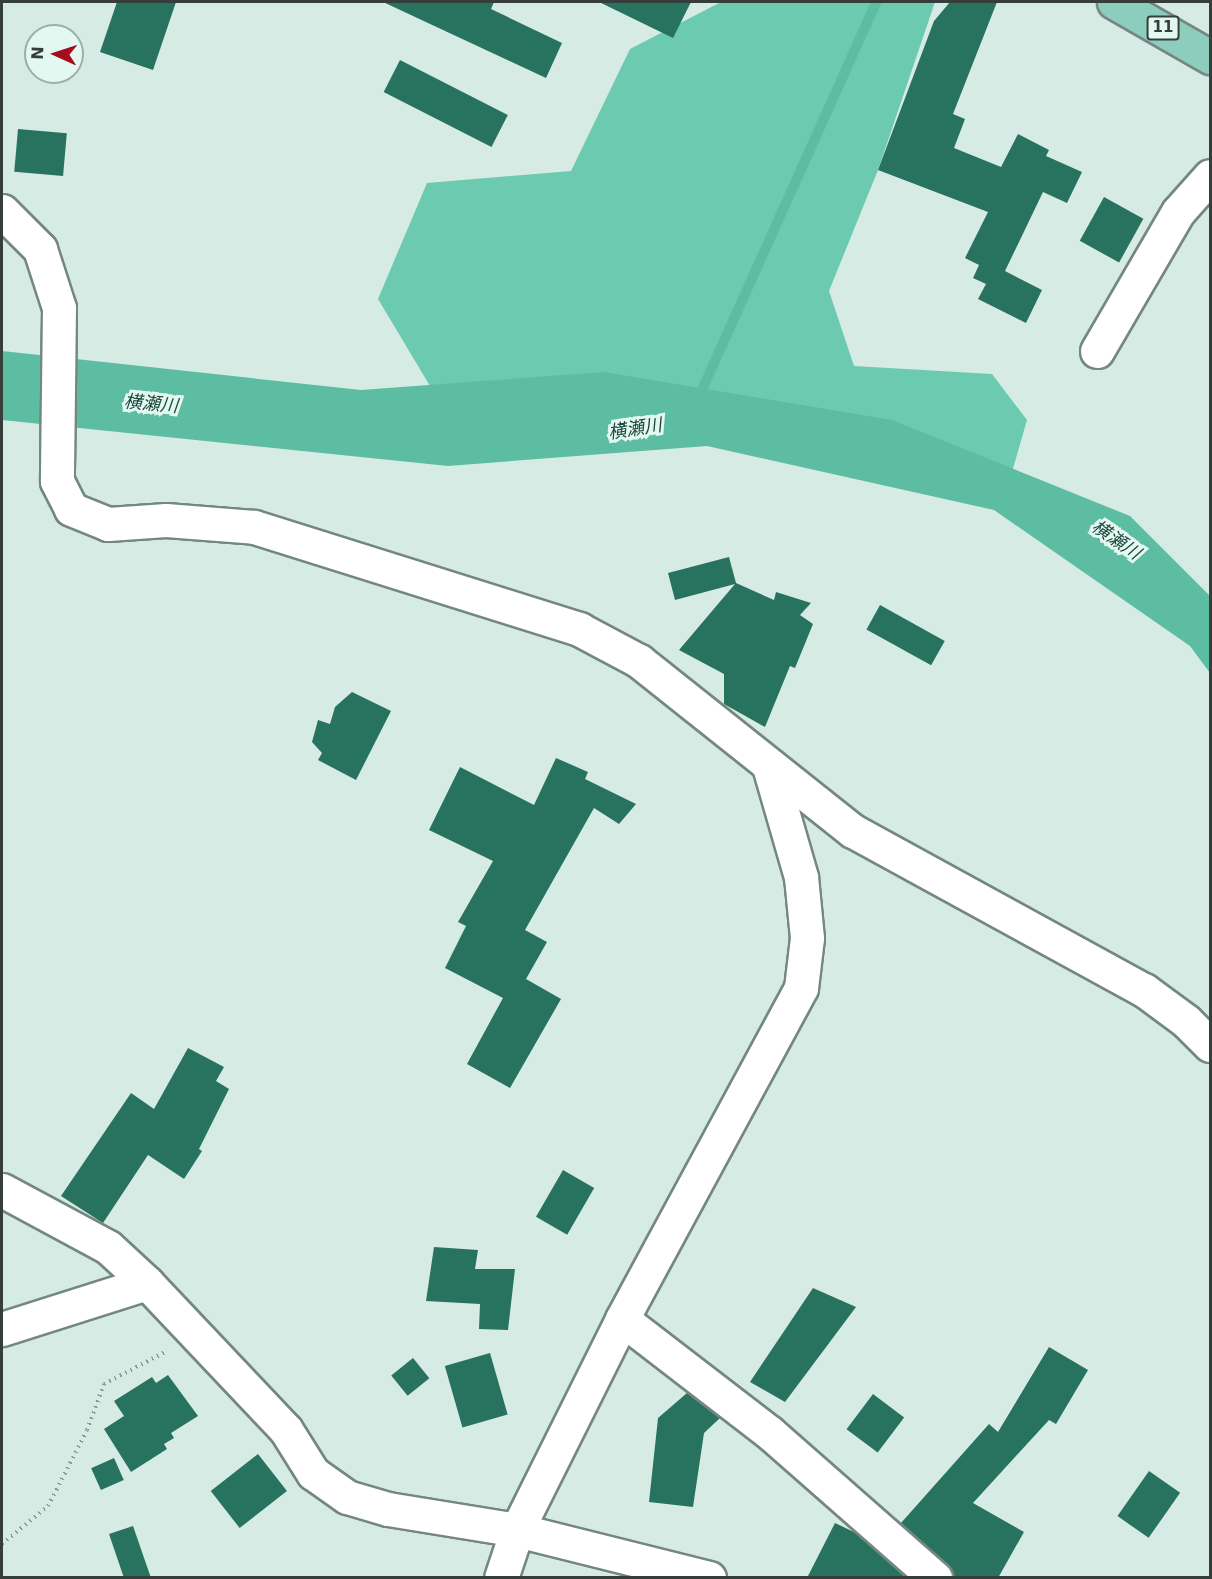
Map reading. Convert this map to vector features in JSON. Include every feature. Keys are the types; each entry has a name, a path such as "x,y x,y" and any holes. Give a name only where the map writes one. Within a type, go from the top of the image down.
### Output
{"main road":[{"name":"11","path":"1136,6 1210,57"}],"street":[{"path":"1097,351 1178,212 1210,176"},
{"path":"2,212 40,249 59,308 57,481 70,509 108,524 166,520 254,527 579,629 648,667 853,831 1144,990 1186,1021 1210,1046"},
{"path":"501,1578 517,1530 622,1319 801,988 807,938 801,878 769,766"},
{"path":"2,1190 90,1234 147,1282 286,1430 313,1473 347,1497 388,1509 517,1530 709,1578"},
{"path":"2,1329 147,1282"},
{"path":"622,1319 770,1433 935,1578"}],"path":[{"path":"2,1544 48,1506 87,1430 104,1384 197,1336"}],"shaded area":[{"path":"721,2 935,2 878,170 829,291 854,366 992,374 1027,420 1012,472 433,391 378,299 427,183 571,171 630,49"}],"water":[{"name":"横瀬川","path":"2,351 361,390 604,372 892,420 1130,516 1210,596 1210,673 1190,646 994,510 707,446 448,466 2,420"}],"building":[{"path":"117,2 176,2 153,70 100,52"},
{"path":"383,2 494,2 491,9 562,43 546,78"},
{"path":"599,2 691,2 673,38"},
{"path":"950,2 997,2 953,114 965,119 954,148 1001,167 1018,134 1049,150 1046,156 1082,172 1067,203 1043,192 1005,271 1042,290 1026,323 978,299 986,284 973,278 979,265 965,258 988,212 878,170 934,21"},
{"path":"400,60 508,115 491,147 384,92"},
{"path":"18,129 67,133 63,176 14,172"},
{"path":"1104,197 1143,219 1119,263 1080,241"},
{"path":"729,557 736,583 774,600 776,592 811,603 800,615 813,624 795,668 790,666 765,727 724,704 724,674 679,650 735,584 675,600 668,573"},
{"path":"880,605 945,641 931,665 866,629"},
{"path":"352,692 391,711 356,780 318,760 322,753 312,742 318,720 330,724 335,707"},
{"path":"556,758 588,772 585,779 636,804 619,824 594,808 525,930 547,942 526,979 561,999 510,1088 467,1064 503,998 445,968 466,926 458,922 493,861 429,830 460,767 534,805"},
{"path":"188,1048 224,1067 216,1081 229,1089 199,1149 202,1151 184,1179 148,1155 103,1223 61,1196 131,1093 154,1109"},
{"path":"563,1170 594,1188 567,1235 536,1217"},
{"path":"434,1247 478,1250 475,1269 515,1269 508,1330 479,1329 480,1304 426,1301"},
{"path":"813,1288 856,1307 785,1402 750,1382"},
{"path":"1049,1347 1088,1370 1056,1424 1049,1420 973,1503 1024,1532 998,1578 953,1578 947,1564 901,1523 989,1424 998,1432"},
{"path":"490,1353 508,1415 462,1427 445,1366"},
{"path":"413,1358 429,1378 408,1396 391,1376"},
{"path":"168,1375 198,1416 171,1433 174,1438 164,1444 167,1449 131,1472 104,1429 124,1416 114,1401 152,1377 156,1383"},
{"path":"687,1393 720,1418 704,1433 693,1507 649,1502 658,1418"},
{"path":"873,1394 904,1417 878,1453 847,1429"},
{"path":"258,1454 287,1491 240,1528 211,1491"},
{"path":"114,1458 124,1480 101,1490 91,1468"},
{"path":"1149,1471 1180,1493 1149,1538 1117,1516"},
{"path":"835,1523 856,1533 906,1578 807,1578"},
{"path":"133,1526 151,1578 124,1578 109,1534"}],"waterway":[{"path":"697,401 876,2"}]}
